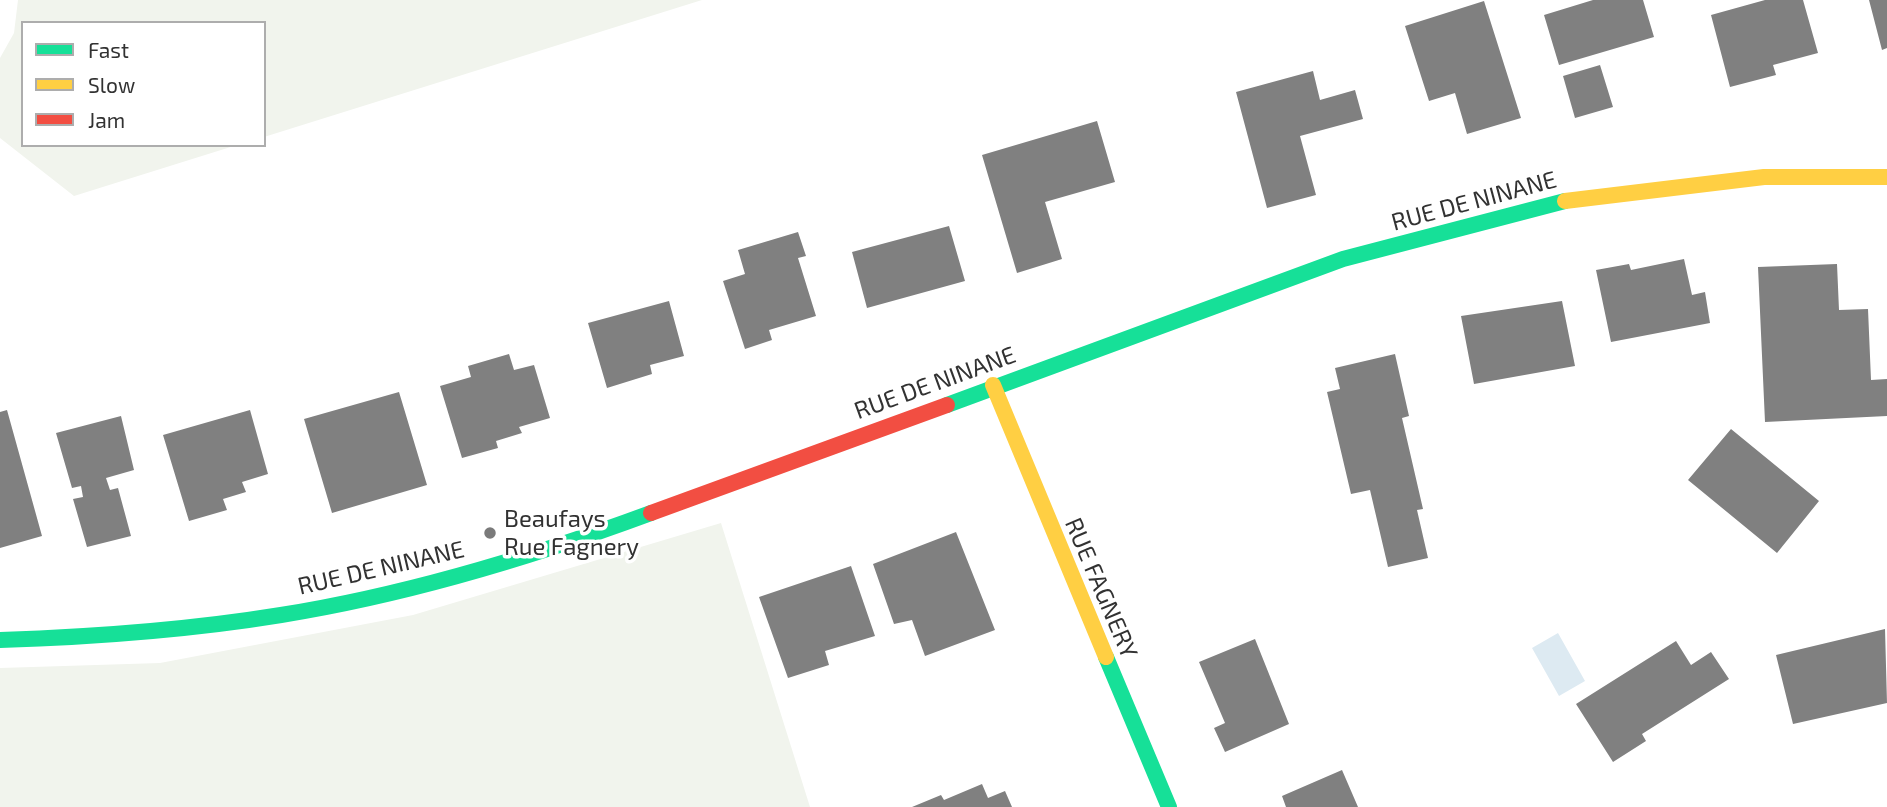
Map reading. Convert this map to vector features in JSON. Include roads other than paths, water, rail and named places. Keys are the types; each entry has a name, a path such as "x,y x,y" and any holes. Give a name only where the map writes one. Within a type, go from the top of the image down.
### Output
{"street":[{"name":"RUE DE NINANE","path":"0,640 69,638 281,615 428,584 630,521 993,385 1343,259 1561,201 1764,177 1887,177"},
{"name":"RUE FAGNERY","path":"993,385 1169,807"}],"place":[{"name":"Beaufays Rue Fagnery","path":"490,533"}]}
